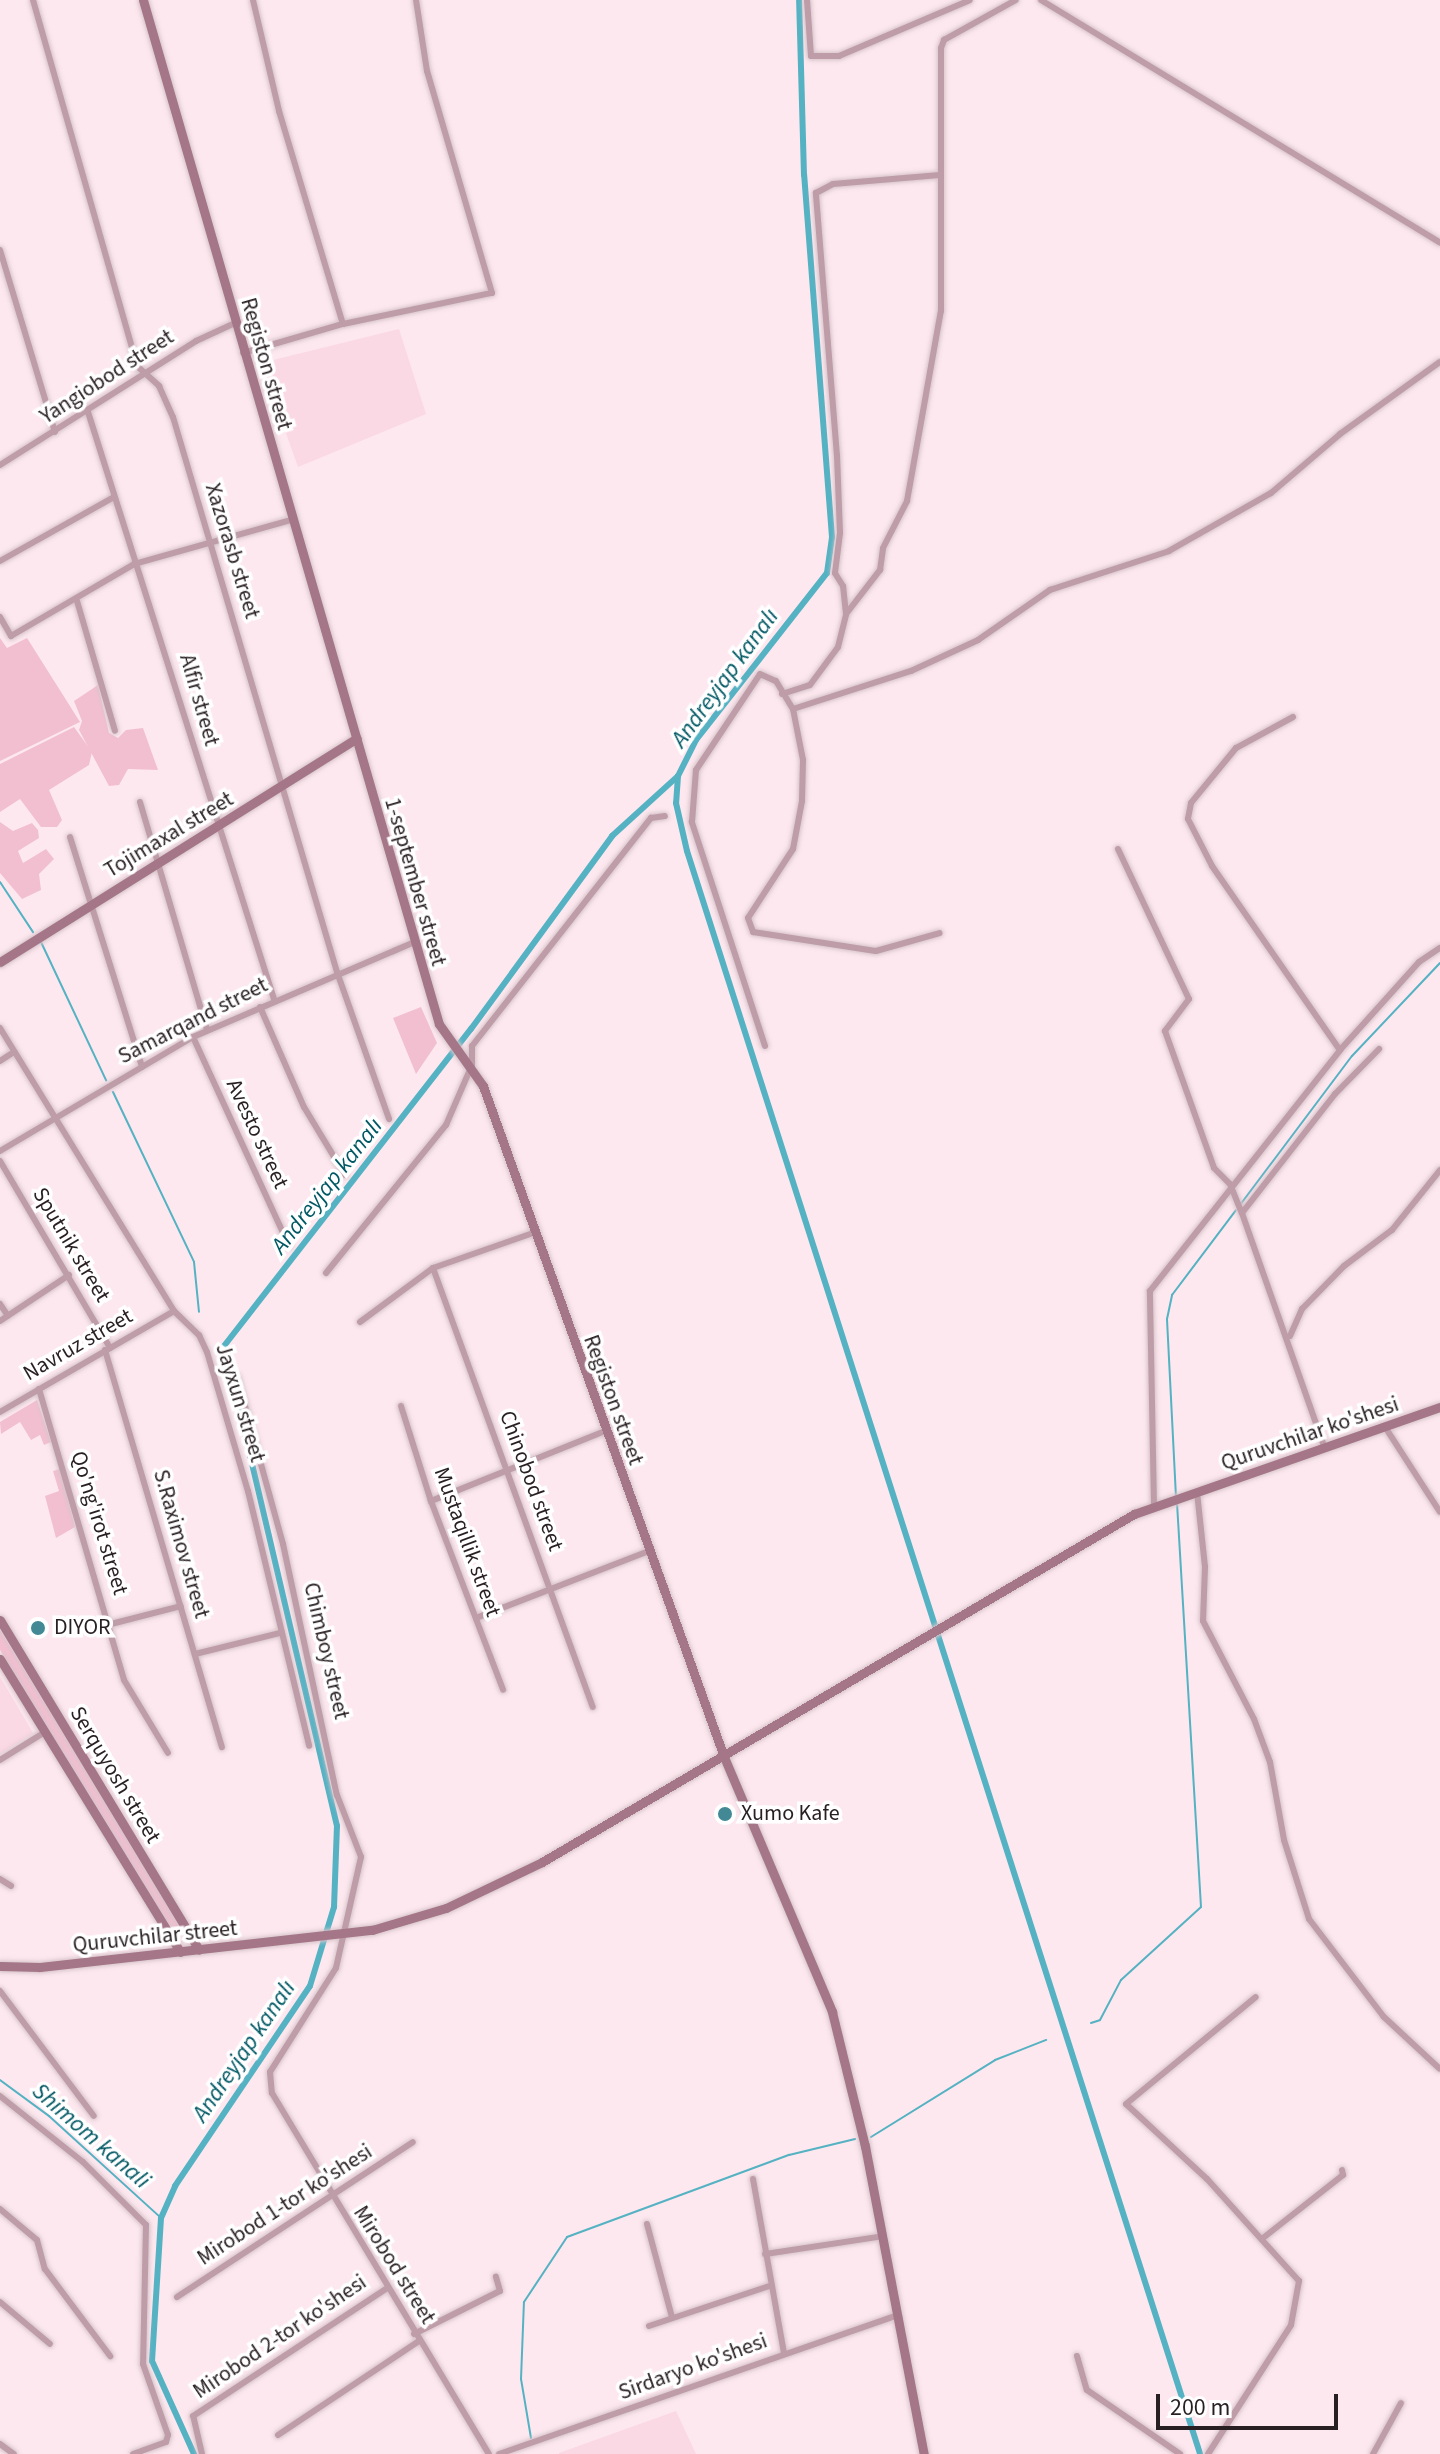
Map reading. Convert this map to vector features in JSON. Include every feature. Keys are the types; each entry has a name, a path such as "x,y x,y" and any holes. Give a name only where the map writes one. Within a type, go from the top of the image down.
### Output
{"street":[{"name":"Xazorasb street","path":"33,0 137,366 159,386 173,417 337,972 389,1119"},
{"name":"Registon street","path":"143,0 357,738"},
{"path":"253,0 279,111 343,324"},
{"path":"243,353 343,324 492,293 427,71 416,0"},
{"path":"807,0 811,56 839,56 970,0"},
{"path":"846,614 880,570 883,548 907,501 917,467 941,311 940,175 944,40 1016,0"},
{"path":"1041,0 1440,243"},
{"path":"782,694 810,685 838,647 846,614 843,586 835,573 840,533 837,456 816,193 833,184 940,175"},
{"path":"0,250 55,432"},
{"name":"Yangiobod street","path":"0,465 145,373 235,323"},
{"path":"793,709 911,671 978,640 1050,590 1169,551 1271,493 1340,434 1440,362"},
{"name":"Alfir street","path":"88,412 134,564 143,576 217,830 274,999"},
{"path":"0,561 114,497"},
{"path":"0,617 11,636 77,601 134,564 209,540 294,519"},
{"path":"77,601 115,731"},
{"path":"765,1046 692,822 691,793 705,754 760,674 776,681 793,709 803,760 802,801 793,849 748,918 753,932 876,951 940,933"},
{"path":"1293,717 1236,748 1191,803 1188,819 1212,866 1340,1050"},
{"name":"Tojimaxal street","path":"0,962 155,863 217,830 357,738"},
{"name":"1-september street","path":"357,738 412,943 445,1033 469,1061"},
{"path":"140,802 155,863 207,1030"},
{"path":"326,1273 439,1135 469,1061 472,1046 565,922 651,818 665,816"},
{"path":"70,837 142,1067"},
{"path":"1118,849 1189,999 1165,1031 1214,1168 1230,1184 1290,1336 1324,1446"},
{"name":"Samarqand street","path":"0,1151 193,1037 274,999 412,943"},
{"path":"1154,1506 1150,1291 1230,1184 1340,1050 1419,962 1440,948"},
{"path":"260,1007 304,1107 345,1175"},
{"name":"Jayxun street","path":"0,1028 174,1311 199,1335 207,1352 248,1491 309,1746"},
{"name":"Avesto street","path":"193,1037 289,1246"},
{"path":"1242,1213 1335,1094 1379,1049"},
{"path":"0,1061 14,1052"},
{"name":"Registon street","path":"469,1061 651,1550 724,1757 832,2012 884,2236 924,2454"},
{"name":"Sputnik street","path":"0,1161 69,1275 108,1349"},
{"path":"1290,1336 1302,1309 1344,1266 1392,1230 1440,1170"},
{"path":"360,1322 433,1268 533,1233"},
{"name":"Chinobod street","path":"433,1268 593,1707"},
{"path":"0,1321 69,1275"},
{"path":"0,1304 8,1316"},
{"name":"Navruz street","path":"0,1412 174,1311"},
{"name":"S.Raximov street","path":"108,1349 222,1747"},
{"name":"Chimboy street","path":"237,1377 283,1544 337,1795 361,1857 347,1933 336,1968 321,1984 270,2072 272,2093"},
{"name":"Qo'ng'irot street","path":"39,1389 111,1624 124,1680 168,1753"},
{"name":"Mustaqillik street","path":"401,1406 431,1501 503,1690"},
{"name":"Quruvchilar ko'shesi","path":"724,1757 1068,1551 1154,1506 1440,1407"},
{"path":"1385,1427 1440,1512"},
{"path":"431,1501 605,1431"},
{"path":"1194,1492 1203,1524 1203,1621 1265,1747 1309,1919 1384,2017 1440,2069"},
{"path":"476,1618 651,1550"},
{"path":"111,1624 181,1606"},
{"name":"Serquyosh street","path":"0,1620 199,1950"},
{"path":"195,1654 280,1633"},
{"name":"Serquyosh street","path":"0,1659 180,1952"},
{"path":"0,1760 45,1732"},
{"name":"Quruvchilar street","path":"0,1966 40,1967 347,1933 446,1908 542,1862 724,1757"},
{"path":"0,1879 11,1886"},
{"path":"0,1991 94,2116"},
{"path":"1208,2454 1291,2325 1299,2281 1263,2238 1126,2104 1256,1997"},
{"name":"Mirobod street","path":"272,2093 330,2197 489,2454"},
{"path":"0,2096 83,2162 146,2225 143,2364 161,2407 166,2442 133,2454"},
{"name":"Mirobod 1-tor ko'shesi","path":"177,2297 413,2142"},
{"path":"1263,2238 1343,2175 1342,2170"},
{"path":"753,2179 769,2286 784,2353"},
{"path":"0,2209 37,2240 45,2269 110,2356"},
{"path":"647,2224 672,2317"},
{"path":"765,2254 884,2236"},
{"path":"414,2334 500,2291 496,2277"},
{"path":"649,2326 769,2286"},
{"name":"Mirobod 2-tor ko'shesi","path":"202,2454 193,2416 387,2288"},
{"path":"0,2302 50,2344"},
{"name":"Sirdaryo ko'shesi","path":"499,2454 528,2450 784,2353 899,2315"},
{"path":"278,2435 419,2341"},
{"path":"1077,2356 1087,2390 1180,2454"},
{"path":"1373,2454 1401,2403"},
{"path":"0,2444 14,2454"},
{"path":"1213,2445 1218,2454"}],"shaded area":[{"path":"399,329 426,414 298,467 261,363"},
{"path":"0,638 7,648 27,638 80,722 0,761"},
{"path":"98,685 109,733 118,738 126,730 143,728 158,770 128,769 119,785 109,786 79,730 82,721 74,701"},
{"path":"74,727 92,752 89,765 49,790 62,820 57,827 41,827 20,799 0,812 0,764"},
{"path":"0,822 13,831 32,823 38,830 39,838 18,851 23,863 46,849 54,859 39,874 41,890 22,899 0,873"},
{"path":"421,1007 437,1043 416,1074 393,1018"},
{"path":"37,1400 51,1442 44,1445 40,1435 31,1440 20,1422 1,1434 0,1422"},
{"path":"60,1469 75,1527 56,1538 45,1496 59,1491 53,1471"},
{"path":"0,1630 184,1931 175,1936 0,1650"},
{"path":"0,1677 33,1733 0,1754"},
{"path":"676,2411 696,2454 559,2454 559,2453"}],"waterway":[{"name":"Andreyjap kanalı","path":"194,2454 152,2361 161,2218 175,2186 310,1986 334,1907 337,1826 224,1346 471,1029 612,836 678,776 696,740 827,573 832,537 804,175 799,0"},
{"path":"678,776 676,803 687,851 1200,2454"},
{"path":"0,882 33,932"},
{"path":"41,942 106,1080"},
{"path":"1240,1205 1352,1056 1440,963"},
{"path":"113,1092 194,1262 199,1312"},
{"path":"1176,1497 1167,1319 1172,1295 1236,1210"},
{"path":"1091,2023 1100,2020 1121,1980 1201,1907 1177,1503"},
{"path":"871,2137 995,2060 1046,2040"},
{"name":"Shimom kanali","path":"0,2080 49,2116 161,2218"},
{"path":"531,2438 521,2379 524,2302 567,2237 789,2155 855,2139"}],"place":[{"name":"DIYOR","path":"38,1628"},
{"name":"Xumo Kafe","path":"725,1814"}]}
